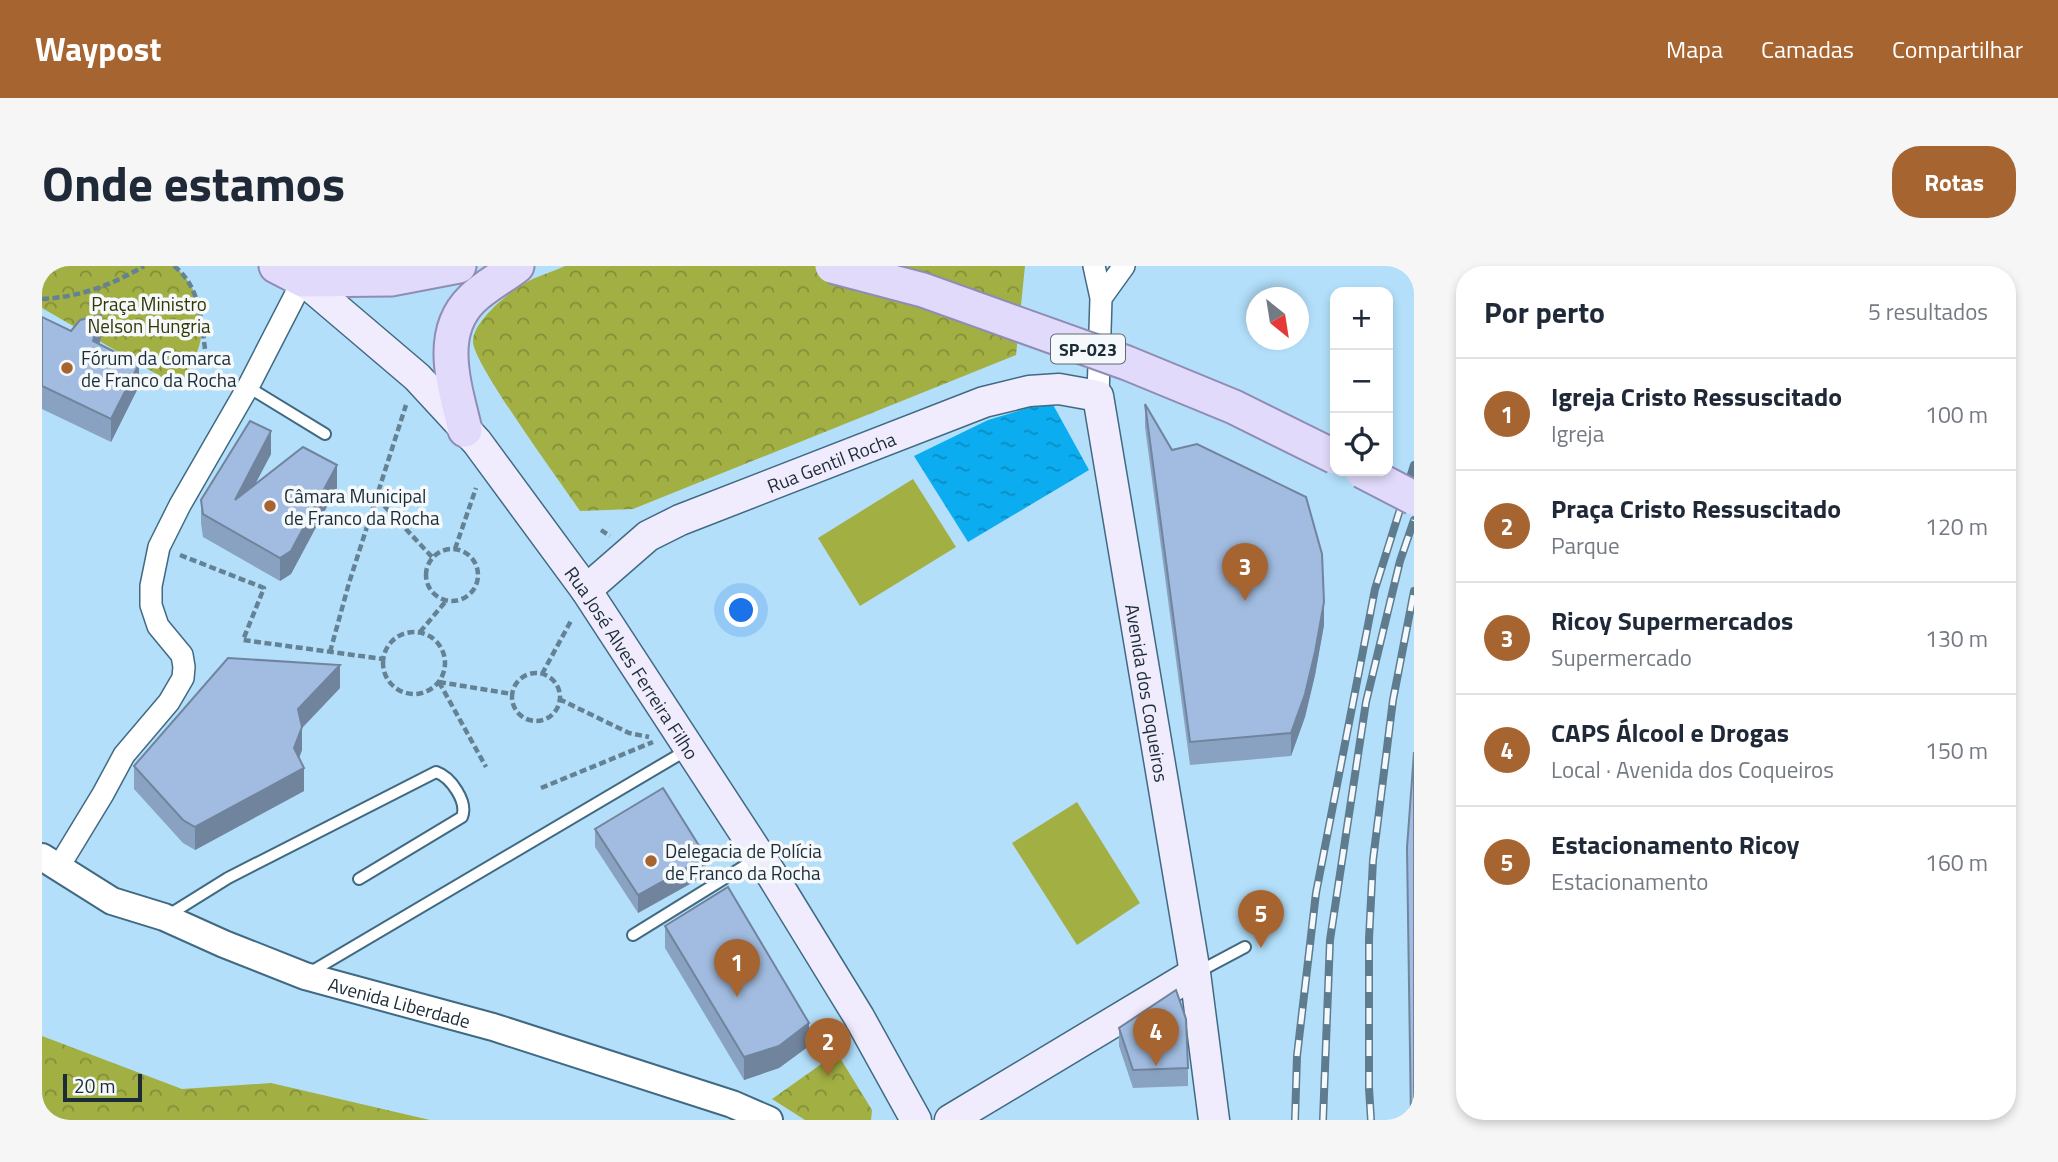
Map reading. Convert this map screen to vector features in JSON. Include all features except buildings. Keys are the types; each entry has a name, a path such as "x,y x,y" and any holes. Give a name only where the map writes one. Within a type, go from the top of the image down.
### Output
{"main road":[{"path":"290,271 391,279 459,266"},
{"path":"464,430 451,368 450,343 458,320 471,299 517,266"},
{"name":"SP-023","path":"832,266 923,290 1127,363 1234,407 1330,455"},
{"name":"Rua José Alves Ferreira Filho","path":"290,271 417,377 477,442 590,595 759,857 864,1027 916,1120"},
{"name":"Rua Gentil Rocha","path":"590,595 648,536 680,520 937,419 984,402 1029,391 1059,388 1098,396"},
{"name":"Avenida dos Coqueiros","path":"1098,396 1195,973 1214,1120"},
{"path":"1372,476 1414,498"},
{"path":"950,1120 1195,973"}],"street":[{"name":"Avenida dos Coqueiros","path":"1094,266 1101,298 1098,396"},
{"path":"1101,298 1124,266"},
{"path":"50,862 103,794 124,755 169,702 183,678 182,656 158,626 152,606 151,586 159,547 248,387 290,271"},
{"name":"Avenida Liberdade","path":"50,862 112,901 164,917 305,976 493,1027 732,1104 769,1120"}],"lane":[{"path":"248,387 325,434"},
{"path":"305,976 690,748"},
{"path":"164,917 228,878 436,772 442,774 463,802 465,810 462,817 359,879"},
{"path":"633,935 759,857"},
{"path":"1195,973 1245,947"}],"path":[{"path":"42,299 62,298 109,285 144,266"},
{"path":"174,266 193,289 200,307 206,356"},
{"path":"330,652 406,403 416,412"},
{"path":"455,549 480,478"},
{"path":"376,497 432,557"},
{"path":"159,547 264,589 243,640 383,659"},
{"path":"446,549 455,549 468,555 474,562 478,570 477,579 468,595 460,600 446,601 437,597 426,583 425,574 432,557 446,549"},
{"path":"542,674 576,611 590,595"},
{"path":"420,632 446,601"},
{"path":"409,631 420,632 434,638 441,646 445,667 439,682 430,689 420,693 401,691 392,685 386,676 383,659 386,649 398,635 409,631"},
{"path":"542,674 555,684 559,699 554,712 541,720 533,720 520,715 515,709 512,694 514,686 526,675 542,674"},
{"path":"439,682 512,694"},
{"path":"439,682 486,767"},
{"path":"541,788 660,739 629,733 559,699"}],"green space":[{"name":"Praça Ministro Nelson Hungria","path":"42,266 174,266 195,294 202,329 195,356 179,387 42,308"},
{"path":"565,266 1025,266 1016,355 633,509 580,511 503,398 477,355 473,342 478,326 501,300 534,278"},
{"path":"913,479 956,547 860,606 818,538"},
{"path":"1077,802 1140,903 1077,945 1012,843"},
{"path":"42,1036 182,1089 271,1083 430,1120 42,1120"},
{"path":"837,1053 872,1110 871,1120 805,1120 772,1099"}],"water":[{"path":"1051,401 1089,470 968,542 914,456 988,420"}],"railway":[{"path":"1295,1120 1297,1056 1316,893 1375,589 1414,465"},
{"path":"1323,1120 1330,940 1366,702 1400,561 1414,520"},
{"path":"1371,1120 1369,939 1373,860 1393,700 1414,591"}],"place":[{"name":"Fórum da Comarca de Franco da Rocha","path":"67,368"},
{"name":"Câmara Municipal de Franco da Rocha","path":"270,506"},
{"name":"Ricoy Supermercados","path":"1245,601"},
{"name":"Delegacia de Polícia de Franco da Rocha","path":"651,861"},
{"name":"Estacionamento Ricoy","path":"1261,948"},
{"name":"Igreja Cristo Ressuscitado","path":"737,997"},
{"name":"CAPS Álcool e Drogas","path":"1156,1066"},
{"name":"Praça Cristo Ressuscitado","path":"828,1076"}]}
